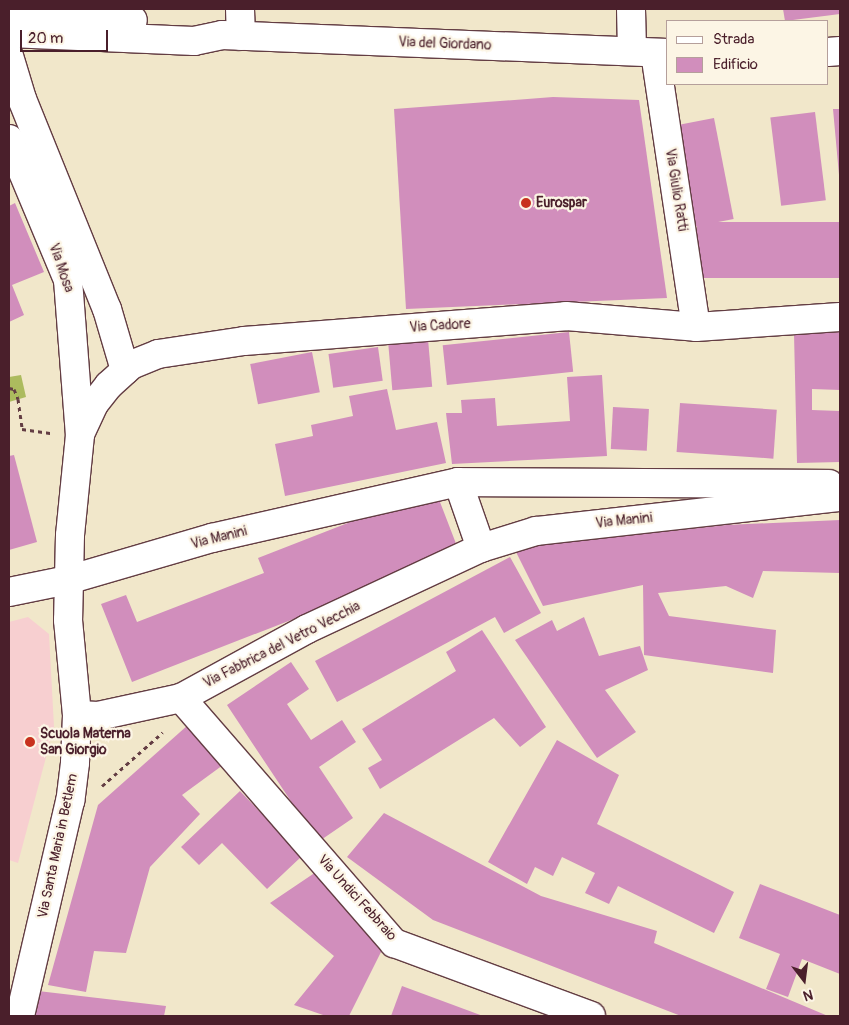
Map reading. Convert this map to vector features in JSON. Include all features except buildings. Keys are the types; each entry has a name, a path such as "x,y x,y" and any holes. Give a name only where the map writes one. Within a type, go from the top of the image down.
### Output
{"street":[{"path":"231,35 240,9"},
{"name":"Via Giulio Ratti","path":"631,9 651,52 696,327"},
{"name":"Via del Giordano","path":"9,12 204,26 231,35"},
{"name":"Via del Giordano","path":"9,33 194,41 231,35 651,52"},
{"path":"9,56 22,98 107,309 120,375 97,371 86,356 72,310"},
{"name":"Via Mosa","path":"9,138 64,269 72,310 67,434"},
{"name":"Via Cadore","path":"67,434 120,375 158,354 244,341 566,316 696,327 840,317"},
{"name":"Via Santa Maria in Betlem","path":"20,1016 70,801 76,715 68,620 67,434"},
{"path":"458,482 481,548"},
{"name":"Via Manini","path":"9,592 68,580 212,538 458,482 840,484"},
{"name":"Via Manini","path":"481,548 536,531 840,498"},
{"name":"Via Fabbrica del Vetro Vecchia","path":"76,715 98,716 186,703 307,629 481,548"},
{"name":"Via Undici Febbraio","path":"186,703 394,943 591,1016"}],"path":[{"path":"9,388 14,389 18,399 22,429 67,434"},
{"path":"99,788 186,703"}],"shaded area":[{"name":"Scuola Materna San Giorgio","path":"28,617 49,634 54,727 18,863 9,860 9,622"}],"green space":[{"path":"21,375 26,397 9,402 9,377"}],"place":[{"name":"Eurospar","path":"526,203"},
{"name":"Scuola Materna San Giorgio","path":"30,742"}]}
